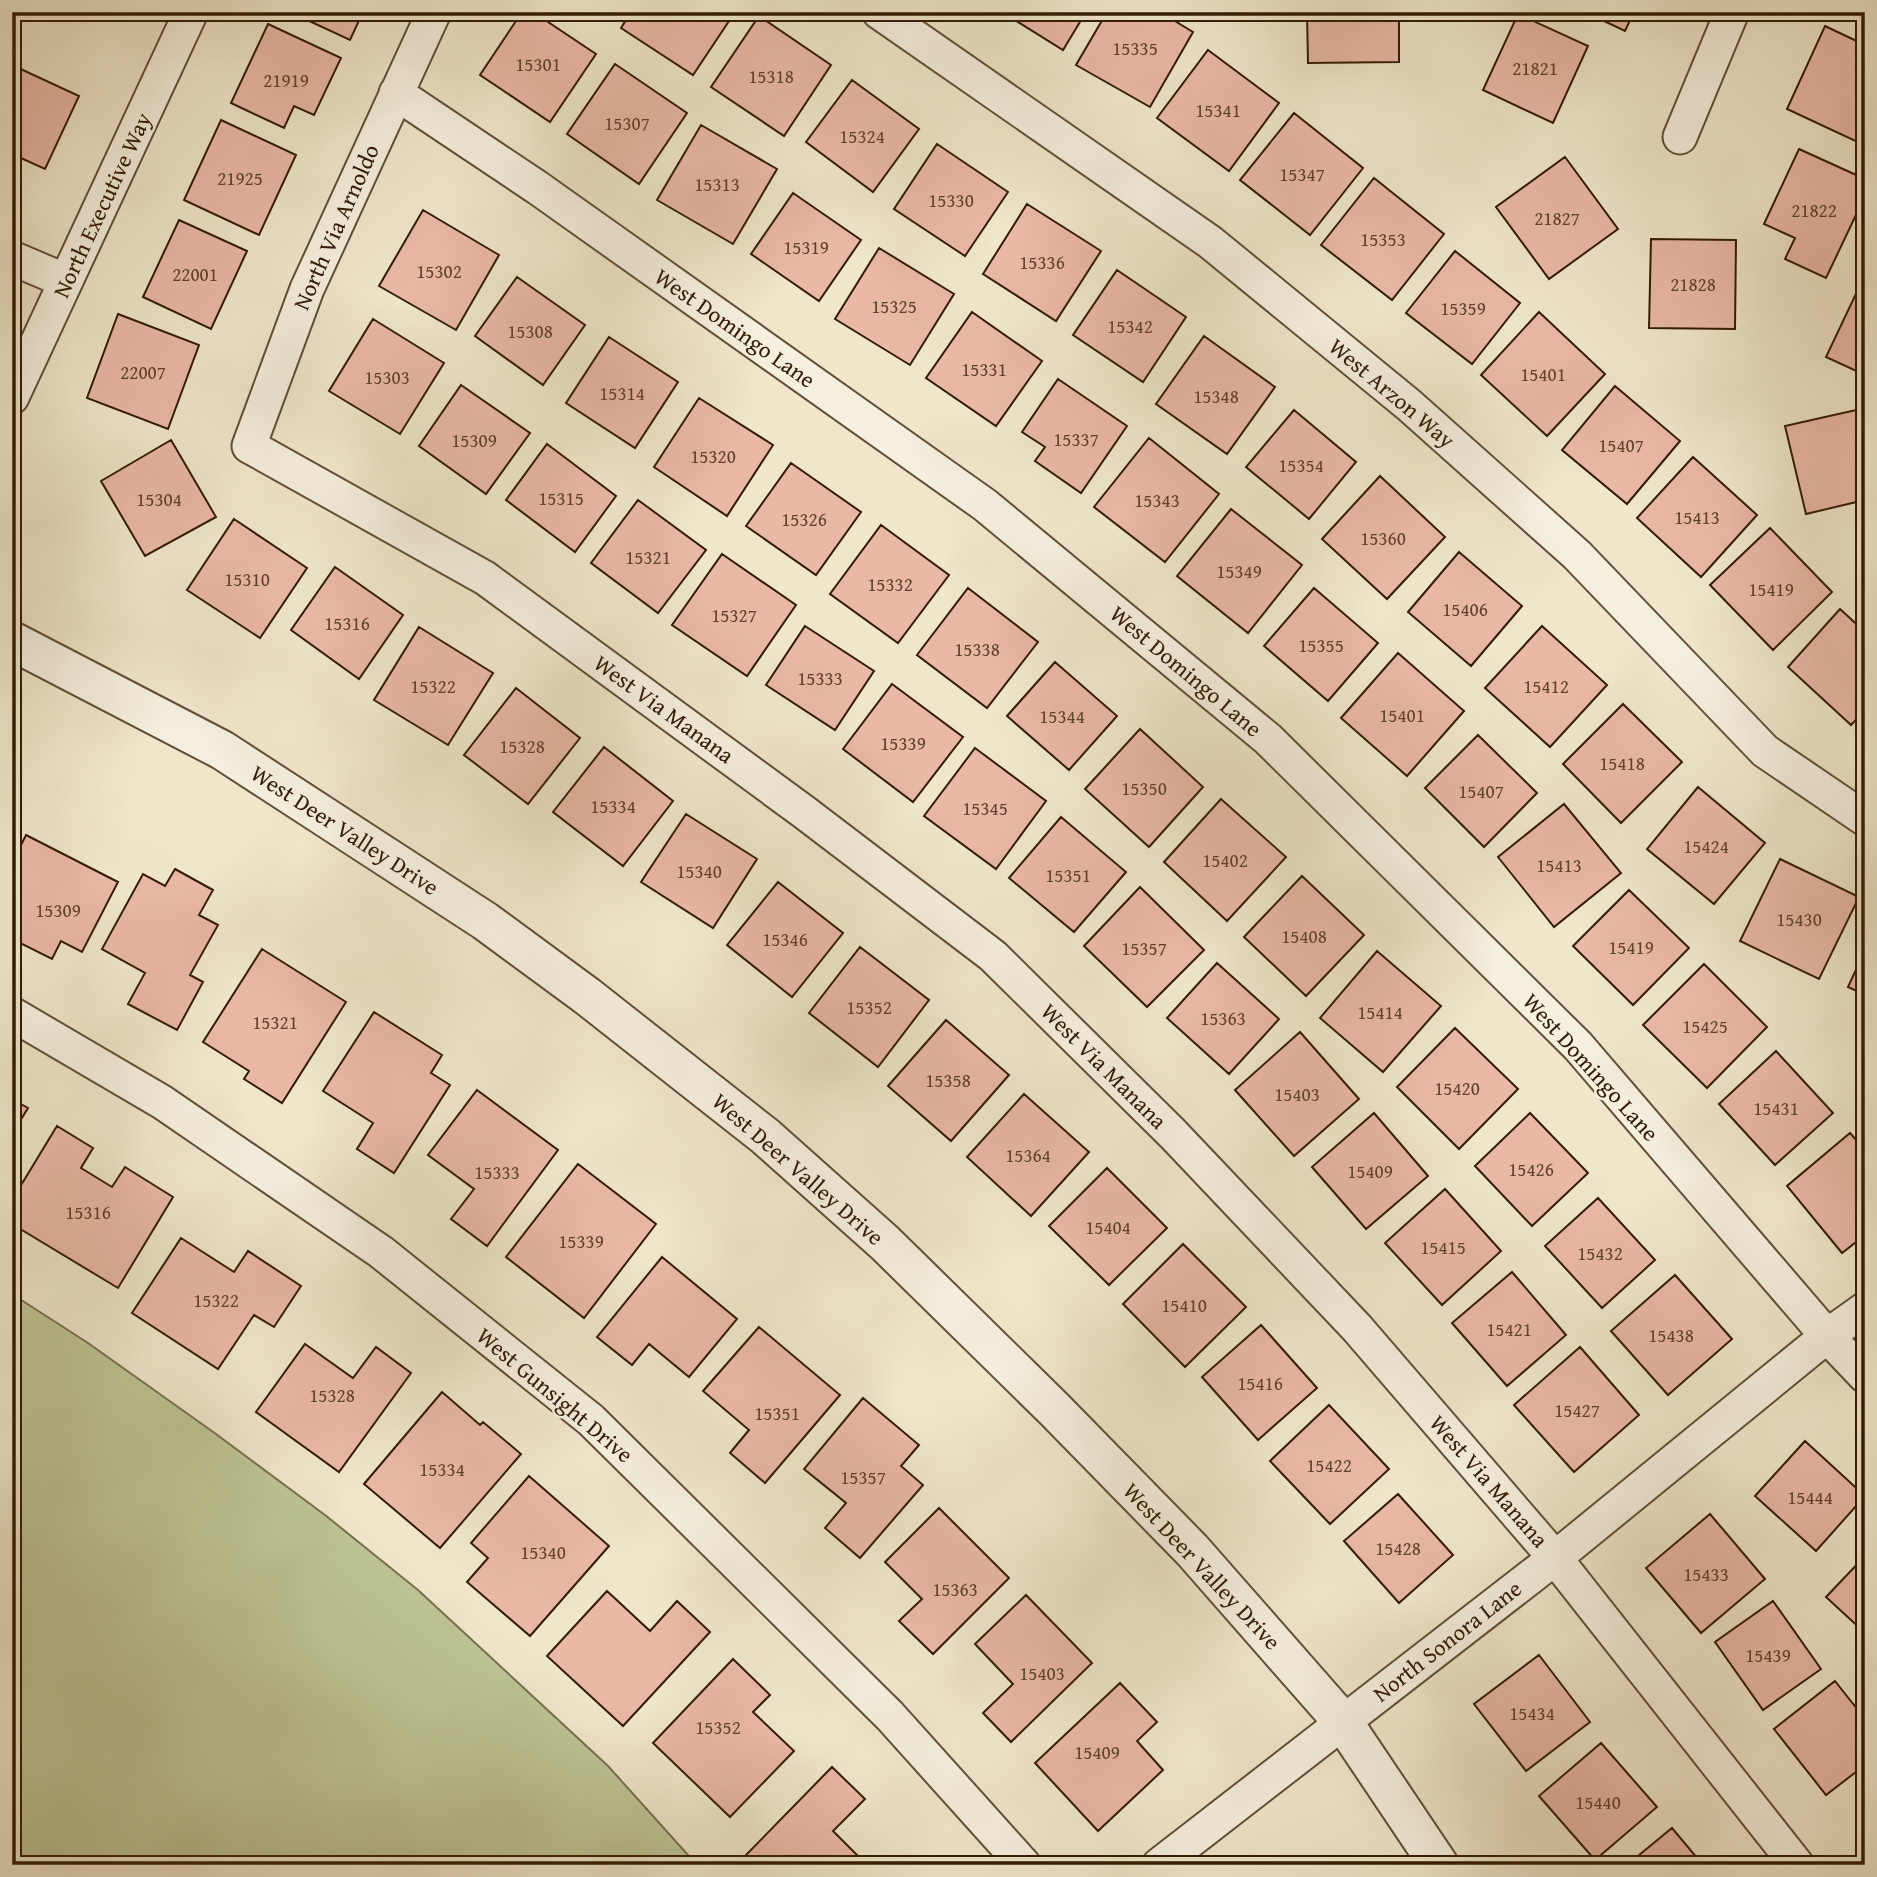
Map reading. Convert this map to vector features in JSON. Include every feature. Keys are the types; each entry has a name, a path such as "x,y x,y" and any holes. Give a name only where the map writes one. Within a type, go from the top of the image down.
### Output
{"street":[{"name":"North Executive Way","path":"12,397 191,12"},
{"name":"North Via Arnoldo","path":"249,446 307,289 434,12"},
{"name":"West Arzon Way","path":"879,12 1210,242 1388,388 1577,555 1765,751 1865,819"},
{"path":"1680,137 1732,12"},
{"name":"West Domingo Lane","path":"396,93 538,188 985,505 1268,739 1578,1046 1826,1336 1865,1376"},
{"path":"12,258 66,281"},
{"name":"West Via Manana","path":"249,446 485,578 804,812 993,956 1173,1135 1357,1328 1555,1558 1797,1865"},
{"name":"West Deer Valley Drive","path":"12,641 222,750 485,920 587,996 765,1136 885,1243 1055,1410 1192,1550 1343,1721 1439,1865"},
{"name":"West Gunsight Drive","path":"12,1014 162,1102 381,1252 592,1420 890,1716 1024,1865"},
{"name":"North Sonora Lane","path":"1159,1865 1555,1558 1826,1336 1865,1309"}],"green space":[{"path":"12,1294 88,1343 216,1434 325,1515 418,1590 608,1766 697,1865 12,1865"}],"building":[{"path":"290,12 363,12 350,40"},
{"path":"522,12 533,12 596,54 550,122 480,75"},
{"path":"631,12 735,12 693,75 621,28"},
{"path":"1002,12 1086,12 1063,50"},
{"path":"1107,12 1160,12 1193,32 1150,107 1076,65"},
{"path":"1307,12 1399,12 1399,62 1308,63"},
{"path":"1585,12 1634,12 1625,31"},
{"path":"1518,14 1588,46 1553,123 1483,90"},
{"path":"759,16 831,65 784,136 711,87"},
{"path":"268,24 341,58 314,115 294,106 284,128 231,103"},
{"path":"1825,26 1865,45 1864,145 1787,109"},
{"path":"1208,50 1279,103 1229,171 1157,118"},
{"path":"615,64 687,113 639,184 567,134"},
{"path":"12,65 79,96 45,169 12,154"},
{"path":"852,80 919,129 873,192 806,142"},
{"path":"1294,113 1363,168 1310,235 1240,180"},
{"path":"221,120 296,155 259,235 184,200"},
{"path":"701,125 777,169 733,244 657,200"},
{"path":"937,144 1008,192 965,256 894,209"},
{"path":"1799,149 1865,179 1865,196 1826,278 1785,259 1795,238 1764,224"},
{"path":"1565,157 1618,229 1549,279 1496,207"},
{"path":"1374,178 1444,234 1392,300 1321,245"},
{"path":"793,193 861,240 819,301 751,254"},
{"path":"1027,204 1101,251 1056,321 983,274"},
{"path":"423,210 499,255 456,330 379,286"},
{"path":"179,220 247,251 211,329 143,297"},
{"path":"1651,239 1736,240 1735,329 1649,328"},
{"path":"879,248 954,294 910,365 835,319"},
{"path":"1455,251 1520,303 1472,364 1406,313"},
{"path":"1117,270 1186,317 1143,382 1073,335"},
{"path":"517,277 585,325 543,385 475,336"},
{"path":"1862,281 1865,282 1865,375 1826,357"},
{"path":"972,312 1042,361 996,426 926,378"},
{"path":"1539,312 1605,374 1547,436 1481,375"},
{"path":"118,314 199,345 168,429 87,398"},
{"path":"373,319 444,363 400,434 329,391"},
{"path":"1204,336 1275,387 1227,454 1156,404"},
{"path":"609,337 678,382 635,448 566,403"},
{"path":"1058,379 1127,426 1081,493 1035,461 1045,447 1022,432"},
{"path":"461,385 530,433 486,494 419,446"},
{"path":"1615,386 1680,441 1627,504 1562,450"},
{"path":"699,398 773,445 727,516 654,467"},
{"path":"1865,408 1865,500 1806,514 1785,426"},
{"path":"1294,410 1356,462 1309,519 1246,467"},
{"path":"1149,438 1219,494 1165,562 1094,507"},
{"path":"171,440 216,517 145,556 101,481"},
{"path":"547,444 616,496 575,552 506,500"},
{"path":"1693,457 1757,515 1701,577 1637,518"},
{"path":"791,463 861,512 816,575 746,526"},
{"path":"1380,476 1445,537 1387,599 1322,539"},
{"path":"638,500 706,550 658,613 591,563"},
{"path":"1231,509 1302,565 1248,633 1177,576"},
{"path":"234,519 307,568 260,638 187,590"},
{"path":"881,525 949,575 898,643 830,594"},
{"path":"1770,528 1832,592 1773,650 1710,585"},
{"path":"1459,552 1522,606 1471,666 1408,612"},
{"path":"722,554 796,605 747,676 672,625"},
{"path":"335,567 403,615 359,679 291,630"},
{"path":"968,588 1038,642 987,708 917,655"},
{"path":"1314,588 1378,643 1328,701 1264,646"},
{"path":"1840,609 1865,632 1865,710 1851,725 1788,667"},
{"path":"805,626 874,671 835,730 766,685"},
{"path":"1542,626 1607,685 1550,747 1485,688"},
{"path":"419,627 493,673 448,745 374,700"},
{"path":"1398,653 1464,711 1407,776 1341,718"},
{"path":"1055,662 1117,716 1069,770 1007,716"},
{"path":"892,684 963,737 913,802 843,749"},
{"path":"516,688 580,738 528,804 464,755"},
{"path":"1623,704 1682,762 1621,823 1563,764"},
{"path":"1140,729 1203,787 1149,847 1085,789"},
{"path":"1478,735 1537,793 1484,847 1425,788"},
{"path":"604,747 673,801 623,866 553,812"},
{"path":"975,748 1046,801 996,869 924,816"},
{"path":"1698,787 1765,843 1714,904 1647,849"},
{"path":"1221,799 1286,857 1227,921 1164,862"},
{"path":"1564,804 1621,873 1554,927 1498,857"},
{"path":"686,814 757,859 713,928 641,882"},
{"path":"1061,817 1126,872 1074,932 1009,878"},
{"path":"26,835 118,882 82,952 61,941 52,959 12,939 12,863"},
{"path":"1780,859 1859,897 1819,979 1740,941"},
{"path":"175,869 213,890 199,915 218,925 190,975 203,982 177,1030 128,1004 145,973 102,949 143,874 165,886"},
{"path":"1302,876 1364,935 1306,996 1244,937"},
{"path":"778,882 843,933 792,997 727,945"},
{"path":"1140,887 1204,950 1147,1007 1084,946"},
{"path":"1629,890 1689,948 1633,1005 1573,946"},
{"path":"860,947 929,1000 878,1067 809,1013"},
{"path":"262,949 346,1002 282,1103 244,1079 249,1071 203,1042"},
{"path":"1865,950 1865,995 1848,987"},
{"path":"1377,951 1441,1006 1383,1072 1320,1018"},
{"path":"1217,963 1279,1019 1229,1074 1167,1018"},
{"path":"1704,964 1767,1027 1707,1088 1643,1025"},
{"path":"374,1012 442,1055 431,1073 450,1085 394,1173 357,1149 373,1123 323,1091"},
{"path":"946,1020 1009,1075 951,1141 888,1086"},
{"path":"1455,1028 1518,1089 1459,1149 1397,1087"},
{"path":"1300,1032 1359,1099 1294,1156 1235,1090"},
{"path":"1776,1051 1833,1113 1775,1165 1719,1104"},
{"path":"477,1090 558,1150 487,1246 451,1219 474,1189 428,1155"},
{"path":"1024,1094 1089,1152 1031,1216 967,1157"},
{"path":"12,1099 28,1108 12,1134"},
{"path":"1374,1113 1428,1176 1366,1229 1312,1167"},
{"path":"1530,1113 1588,1173 1532,1226 1475,1166"},
{"path":"57,1126 93,1148 81,1168 112,1187 125,1167 173,1197 118,1288 12,1224 12,1200"},
{"path":"1850,1133 1865,1150 1865,1235 1842,1253 1787,1186"},
{"path":"578,1164 656,1224 584,1318 506,1257"},
{"path":"1107,1168 1167,1228 1109,1285 1049,1226"},
{"path":"1445,1189 1501,1251 1442,1305 1385,1243"},
{"path":"1598,1198 1655,1260 1602,1308 1545,1246"},
{"path":"181,1238 234,1272 248,1251 301,1286 274,1327 254,1315 218,1369 132,1313"},
{"path":"1183,1244 1246,1307 1185,1367 1123,1304"},
{"path":"662,1257 737,1319 689,1377 649,1344 632,1365 597,1337"},
{"path":"1512,1272 1566,1335 1507,1386 1452,1323"},
{"path":"1675,1275 1732,1339 1668,1395 1611,1331"},
{"path":"1261,1325 1317,1388 1258,1440 1202,1377"},
{"path":"759,1327 840,1395 765,1483 730,1453 749,1430 703,1391"},
{"path":"305,1344 353,1378 376,1347 411,1373 339,1472 256,1412"},
{"path":"1580,1347 1639,1415 1574,1472 1514,1405"},
{"path":"442,1392 480,1425 483,1422 521,1454 440,1548 364,1484"},
{"path":"863,1398 919,1445 901,1466 923,1485 860,1558 825,1528 846,1503 804,1469"},
{"path":"1329,1405 1389,1469 1330,1524 1270,1461"},
{"path":"1805,1441 1865,1496 1816,1551 1755,1496"},
{"path":"529,1476 609,1546 530,1636 467,1582 488,1558 471,1543"},
{"path":"1398,1494 1453,1555 1399,1603 1344,1541"},
{"path":"939,1508 1009,1578 933,1654 899,1621 922,1599 885,1562"},
{"path":"1710,1514 1765,1579 1701,1633 1646,1568"},
{"path":"1865,1556 1865,1633 1826,1597"},
{"path":"607,1591 650,1631 677,1601 710,1632 623,1726 547,1656"},
{"path":"1026,1595 1092,1663 1011,1742 983,1713 1013,1684 975,1644"},
{"path":"1773,1601 1821,1669 1763,1710 1715,1642"},
{"path":"1539,1655 1590,1722 1526,1771 1474,1704"},
{"path":"733,1659 770,1695 753,1712 794,1751 730,1817 653,1743"},
{"path":"1835,1681 1865,1719 1865,1765 1826,1795 1774,1729"},
{"path":"1120,1683 1157,1722 1137,1741 1163,1770 1098,1831 1035,1763"},
{"path":"1601,1743 1657,1807 1595,1860 1539,1796"},
{"path":"832,1767 865,1799 833,1831 867,1865 754,1865 745,1856"},
{"path":"1672,1828 1703,1865 1627,1865"}]}
